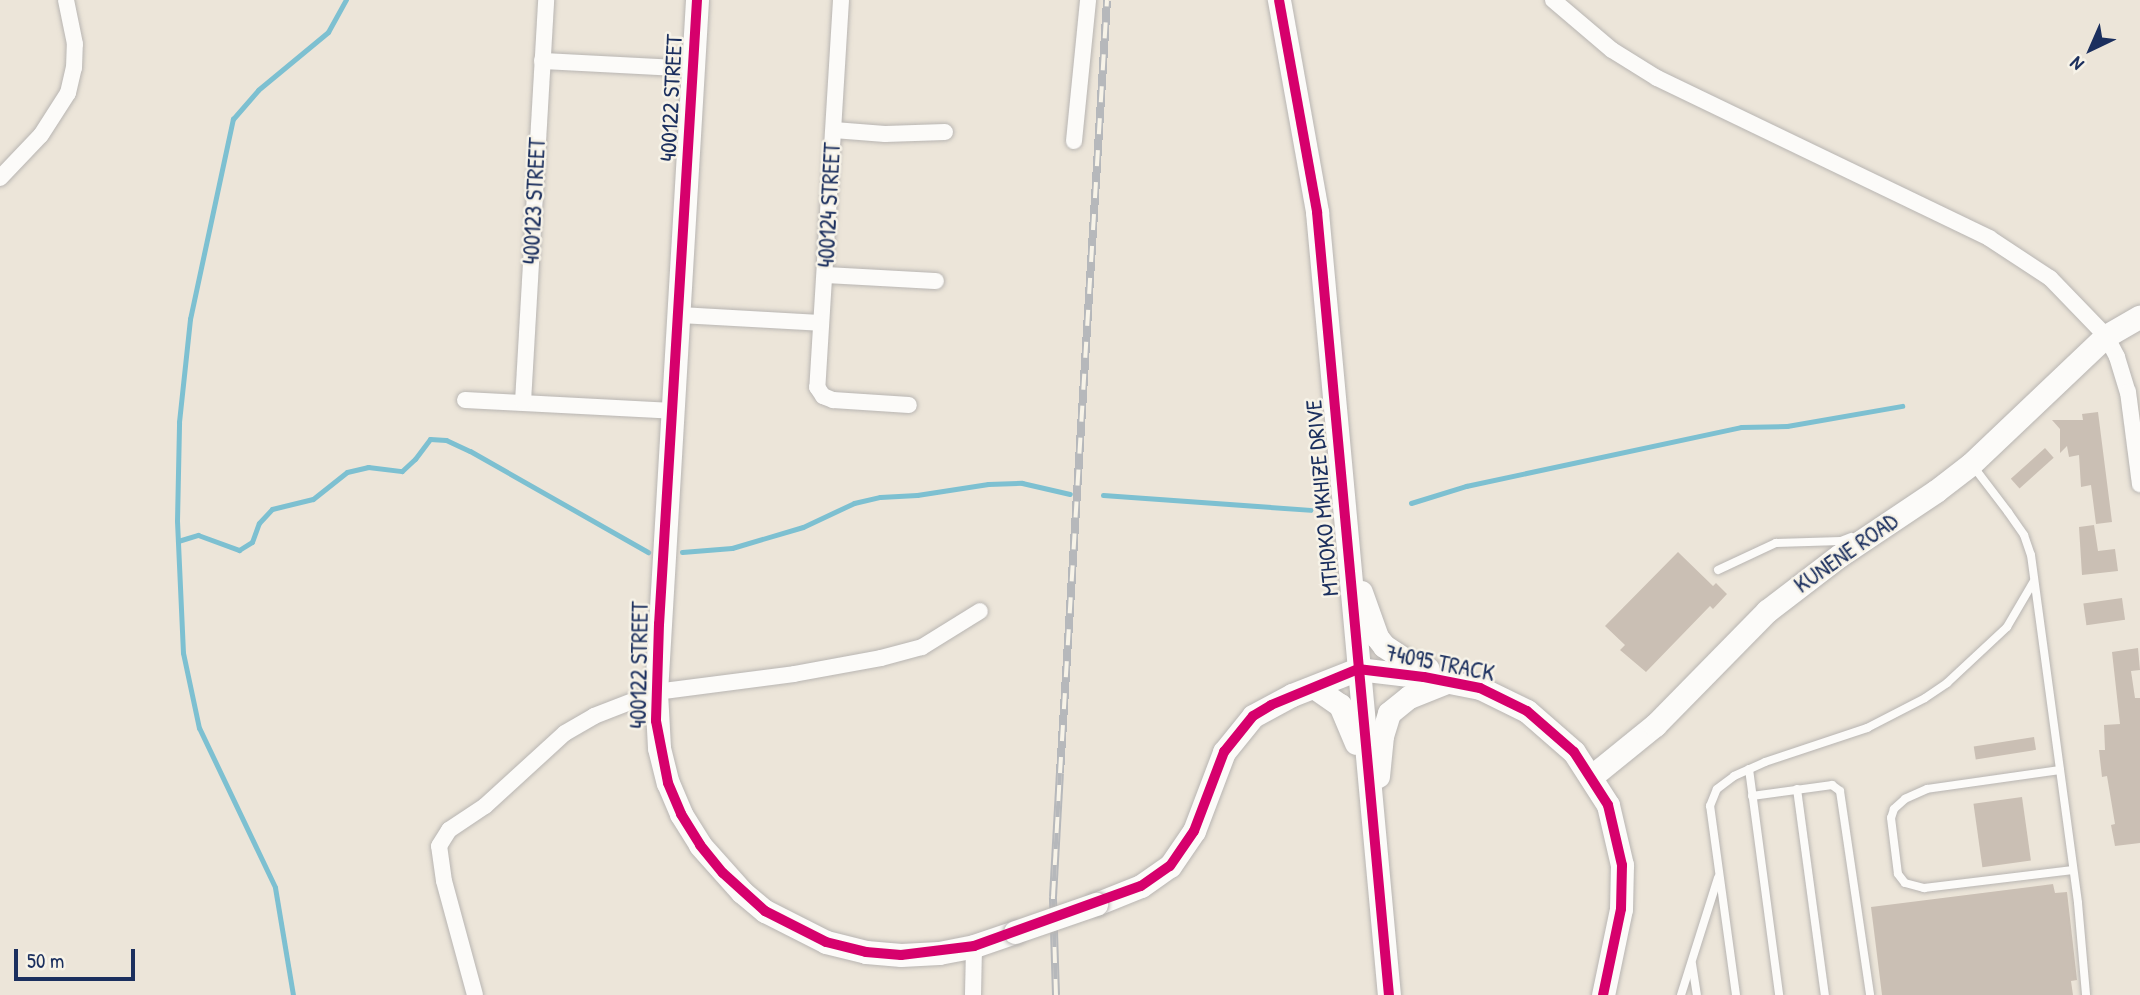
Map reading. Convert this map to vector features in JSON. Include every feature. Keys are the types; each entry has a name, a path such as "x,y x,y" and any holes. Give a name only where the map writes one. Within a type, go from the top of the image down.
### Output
{"street":[{"path":"0,178 41,135 68,93 74,68 75,44 66,0"},
{"name":"400123 STREET","path":"523,402 546,0"},
{"name":"400122 STREET","path":"697,0 656,692 659,748 668,783 681,814 712,861 750,899 792,927 826,942 866,952 926,953 974,946 1141,886 1170,866 1194,831 1224,752 1252,716 1271,705 1358,669"},
{"name":"400124 STREET","path":"841,0 817,387 823,396 833,400 909,405"},
{"path":"1074,141 1088,0"},
{"name":"MTHOKO MKHIZE DRIVE","path":"1279,0 1317,212 1389,995"},
{"path":"1553,0 1612,50 1657,78 1989,238 2022,257 2050,278 2106,336 2123,372 2140,484"},
{"path":"542,61 693,69"},
{"path":"834,130 885,134 945,132"},
{"path":"825,275 936,281"},
{"path":"679,315 821,323"},
{"name":"KUNENE ROAD","path":"1592,776 1655,725 1767,611 1839,556 1971,464 2106,336 2140,316"},
{"path":"465,401 673,411"},
{"path":"1349,552 1371,622 1384,646 1409,663 1480,688"},
{"path":"475,995 439,856 442,838 485,806 565,733 594,716 656,692 794,674 881,658 922,647 980,611"},
{"name":"74095 TRACK","path":"1358,669 1449,681 1480,688 1504,698 1544,724 1574,752 1608,804 1622,865 1621,909 1603,995"},
{"path":"1372,832 1381,736 1388,713 1409,697 1449,681"},
{"path":"1314,687 1340,705 1367,776"},
{"path":"972,995 974,946"}],"lane":[{"path":"1971,464 2024,535 2031,555 2073,870 2086,995"},
{"path":"1718,570 1776,543 1841,541 1887,525"},
{"path":"1736,995 1710,806 1712,796 1734,776 1749,769 1867,728 1926,698 2007,626 2034,581"},
{"path":"1749,769 1779,995"},
{"path":"2060,770 1927,789 1905,799 1894,809 1891,818 1898,874 1905,883 1924,888 2073,870"},
{"path":"1752,796 1832,785 1840,791 1870,995"},
{"path":"1797,789 1825,995"},
{"path":"1681,995 1719,875"},
{"path":"1691,962 1698,995"}],"building":[{"path":"2098,412 2112,522 2096,524 2091,485 2081,487 2079,455 2069,457 2067,446 2060,453 2060,429 2052,420 2083,420 2082,414"},
{"path":"2045,448 2054,458 2020,488 2011,479"},
{"path":"2094,525 2098,551 2115,549 2118,571 2082,575 2079,527"},
{"path":"1678,552 1713,586 1716,583 1727,594 1713,609 1710,606 1646,672 1620,650 1625,645 1605,626"},
{"path":"2122,598 2125,620 2086,625 2083,603"},
{"path":"2138,648 2140,670 2131,671 2135,698 2140,698 2140,843 2115,846 2111,825 2115,824 2107,776 2102,777 2099,750 2105,750 2104,725 2120,724 2112,652"},
{"path":"2034,737 2036,750 1976,759 1974,747"},
{"path":"2022,797 2031,860 1982,867 1973,804"},
{"path":"2053,884 2055,893 2067,892 2077,980 2071,981 2073,995 1882,995 1871,907"}],"waterway":[{"path":"293,995 275,887 199,728 183,653 177,521 179,422 190,319 233,119 258,90 328,32 346,0"},
{"path":"1411,503 1466,486 1741,427 1787,426 1902,406"},
{"path":"178,541 198,535 239,550 252,542 259,523 272,509 313,499 347,472 368,467 402,471 430,439 446,440 470,451 648,552"},
{"path":"682,552 732,548 803,527 854,503 880,497 917,495 988,484 1022,483 1070,494"},
{"path":"1103,495 1310,510"}],"railway":[{"path":"1056,995 1053,897 1107,0"}],"cycle path":[{"path":"697,0 659,624 656,721 668,783 681,814 700,845 723,873 765,911 826,942 866,952 901,955 974,946 1141,886 1170,866 1194,831 1224,752 1253,716 1271,705 1358,669 1424,677 1480,688 1527,711 1574,752 1608,805 1622,865 1621,909 1603,995"},
{"path":"1279,0 1317,212 1389,995"}]}
